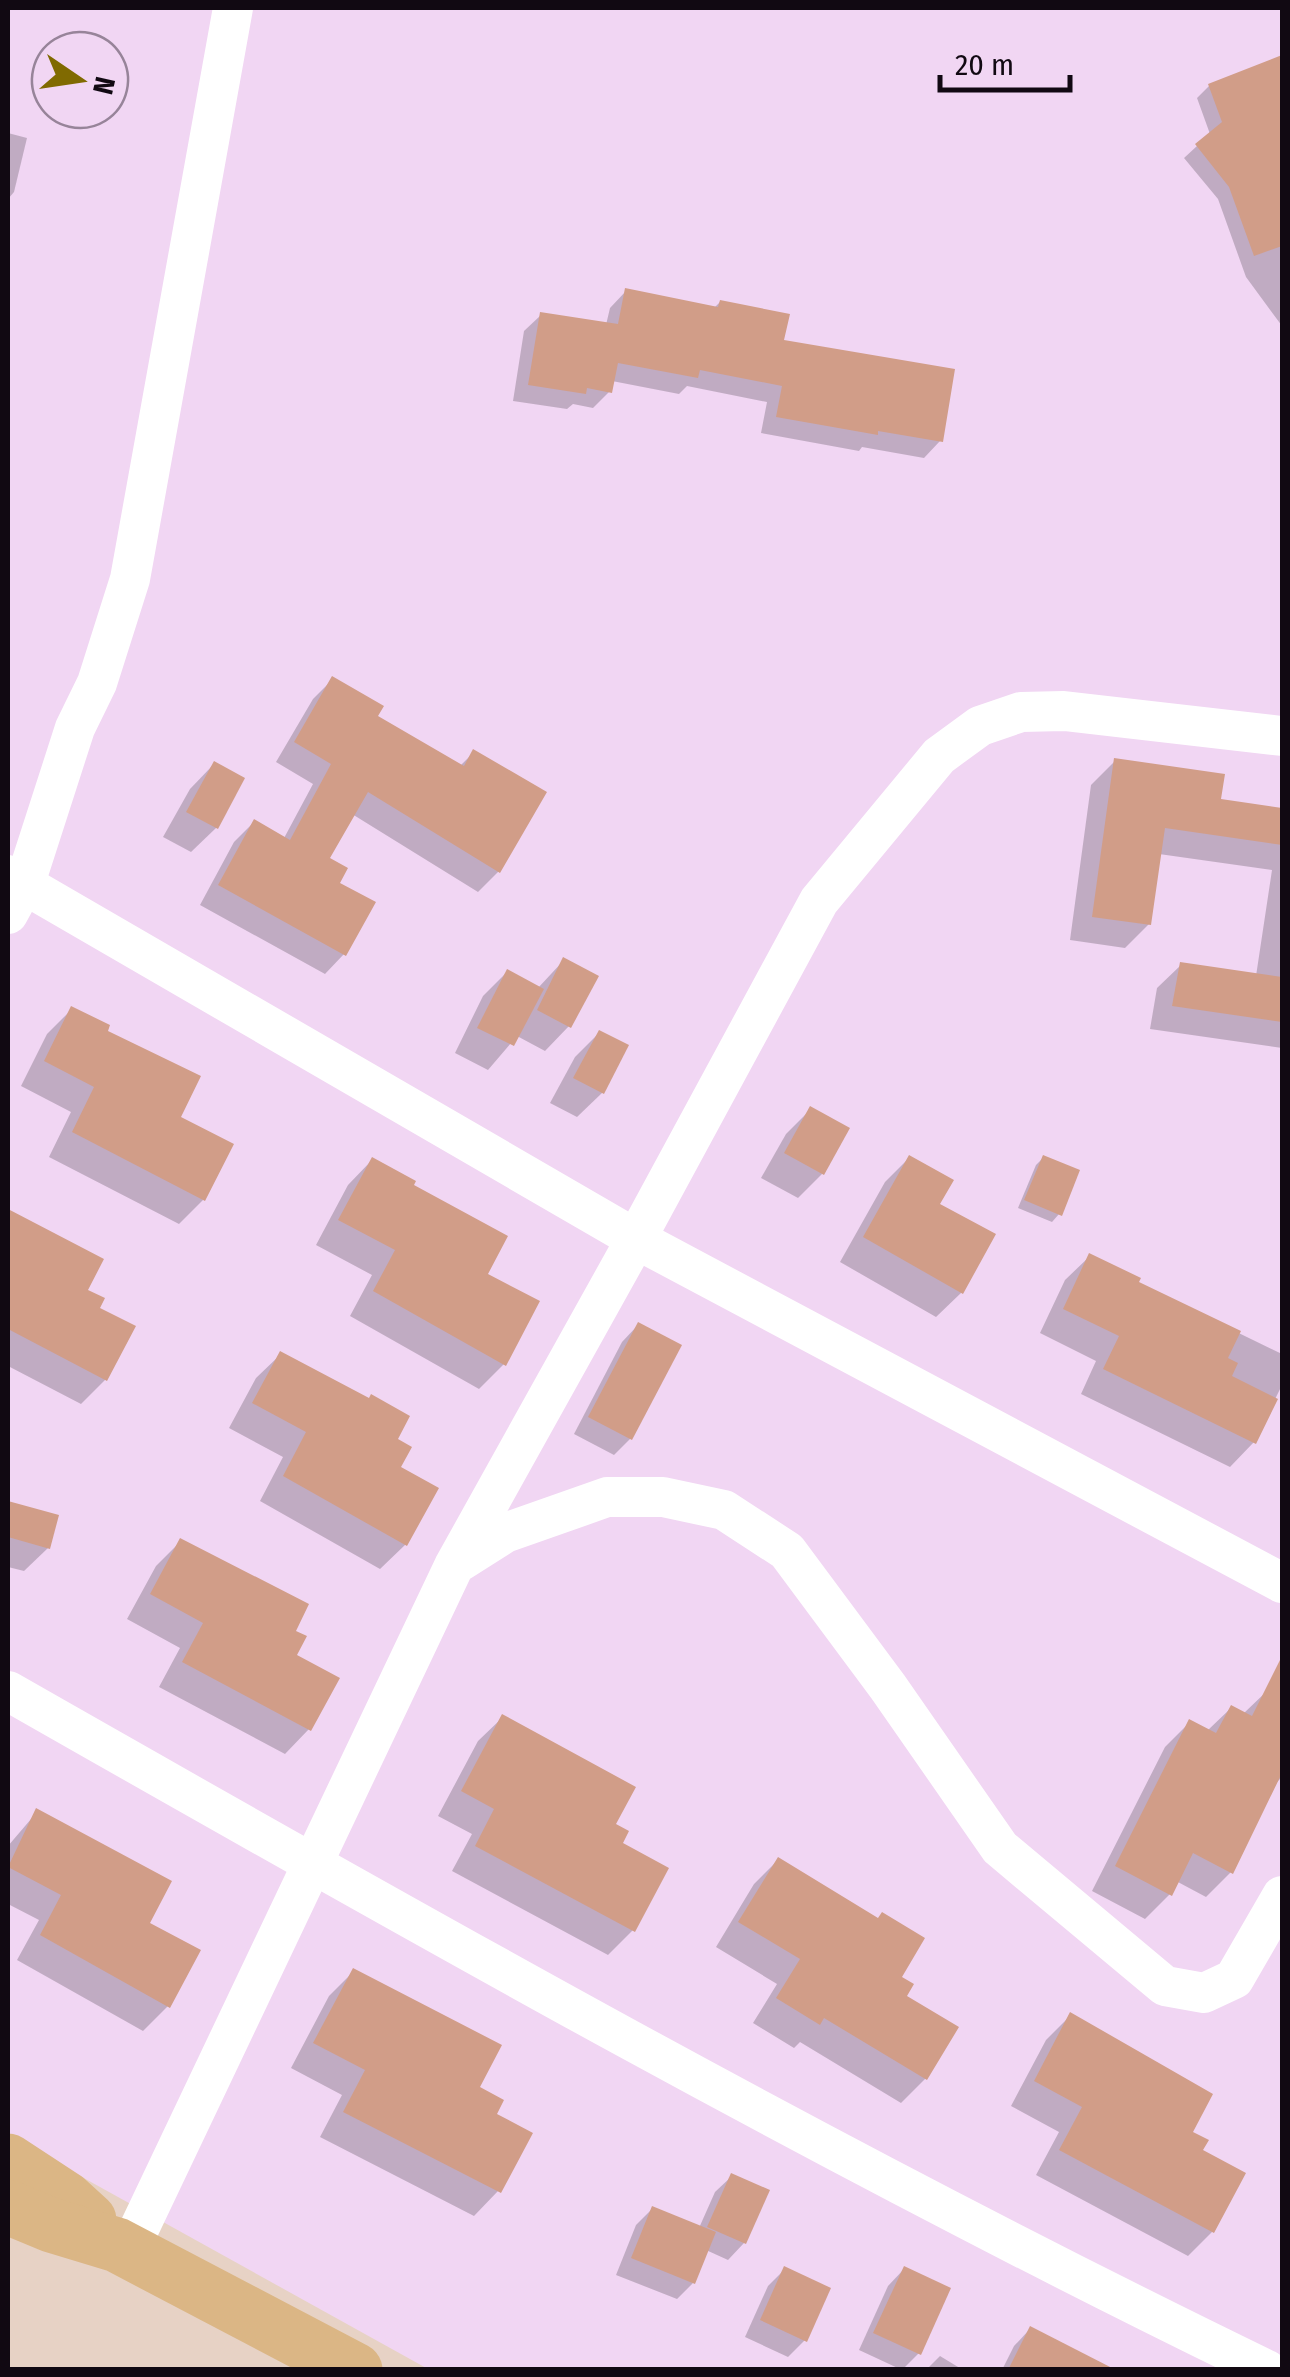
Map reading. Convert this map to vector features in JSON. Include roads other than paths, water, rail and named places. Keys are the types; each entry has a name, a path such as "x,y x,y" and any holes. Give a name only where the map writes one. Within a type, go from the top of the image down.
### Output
{"main road":[{"path":"8,2160 66,2199 122,2249"},
{"path":"8,2207 122,2249 356,2370"}],"street":[{"path":"233,8 130,579 98,682 75,728 13,891 636,1239 1282,1584"},
{"path":"122,2249 314,1865 454,1566 819,902 940,756 980,726 1021,712 1064,711 1282,736"},
{"path":"454,1566 505,1533 607,1497 662,1497 724,1510 786,1552 888,1687 1000,1848 1165,1986 1204,1993 1234,1979 1282,1896"},
{"path":"8,1692 867,2169 1267,2370"}]}
